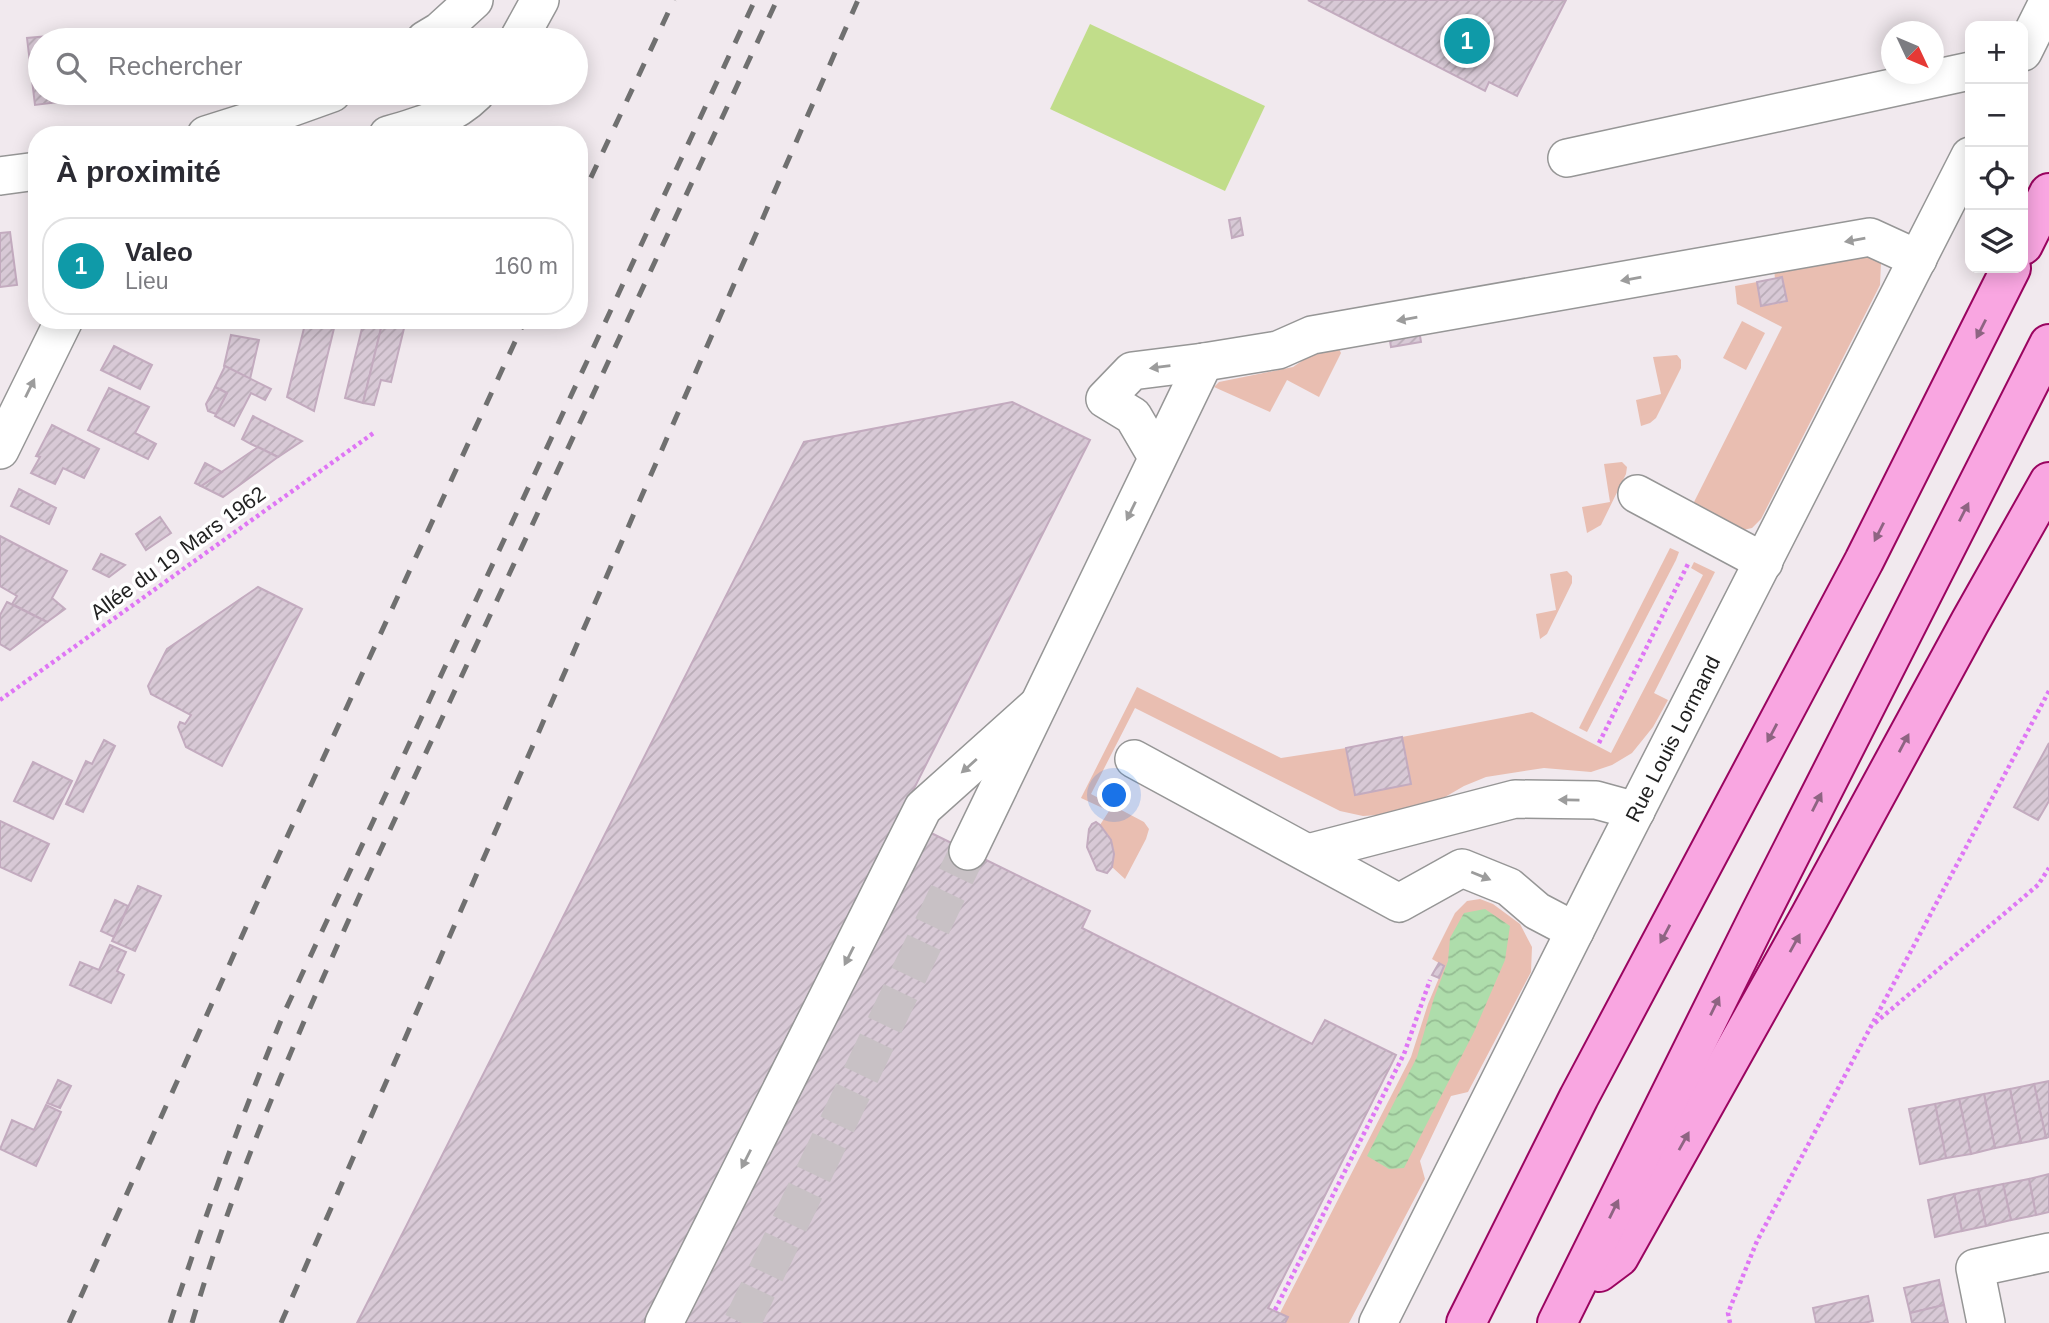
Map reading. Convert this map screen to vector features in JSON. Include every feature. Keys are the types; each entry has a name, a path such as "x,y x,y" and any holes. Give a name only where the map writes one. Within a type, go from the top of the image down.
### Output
{"main road":[{"path":"2028,235 2049,193"},
{"path":"1466,1323 1579,1097 1864,561 2008,273"},
{"path":"1565,1308 2049,344"},
{"path":"1565,1308 1619,1257 2049,482"}],"street":[{"path":"443,28 474,0"},
{"path":"525,28 540,0"},
{"path":"2028,42 2049,0"},
{"path":"1567,158 1965,72"},
{"path":"235,126 299,105"},
{"path":"421,126 461,105"},
{"name":"Rue Louis Lormand","path":"1378,1323 1965,166"},
{"path":"0,176 28,173"},
{"path":"1157,457 1133,416 1105,399 1132,370 1204,362 1279,349 1312,335 1870,237 1918,259"},
{"path":"0,450 60,329"},
{"path":"968,851 1204,362"},
{"path":"1637,494 1764,562"},
{"path":"664,1323 923,808 1038,705"},
{"path":"1134,759 1399,903 1462,868 1509,887 1537,911 1575,931"},
{"path":"1308,853 1515,799 1596,800 1636,811"},
{"path":"1986,1323 1975,1268 2049,1252"}],"path":[{"name":"Allée du 19 Mars 1962","path":"0,700 374,432"},
{"path":"1599,743 1693,555"},
{"path":"1730,1323 1728,1313 1757,1241 2049,691"},
{"path":"1872,1026 2038,885 2049,868"},
{"path":"1275,1310 1404,1054 1430,980"}],"shaded area":[{"path":"1090,24 1265,106 1225,191 1050,109"},
{"path":"1873,255 1881,263 1880,285 1761,519 1752,528 1743,530 1692,506 1782,327 1737,304 1735,286 1757,282 1762,306 1786,302 1775,279 1774,269"},
{"path":"1742,321 1765,333 1746,370 1723,358"},
{"path":"1327,344 1338,347 1341,353 1319,397 1287,380 1270,412 1214,387 1219,382 1293,367"},
{"path":"1677,355 1681,360 1681,368 1656,418 1641,426 1636,400 1661,394 1653,357"},
{"path":"1622,462 1627,467 1626,474 1601,525 1587,533 1582,507 1610,502 1604,464"},
{"path":"1670,548 1679,552 1676,560 1587,732 1579,728"},
{"path":"1694,562 1715,572 1654,693 1668,700 1653,727 1632,753 1612,765 1591,772 1544,768 1486,777 1433,804 1394,814 1363,816 1340,811 1135,708 1091,794 1144,822 1149,829 1125,879 1112,867 1112,845 1100,825 1109,811 1081,798 1137,687 1281,758 1346,748 1356,795 1411,784 1402,737 1532,712 1611,753 1703,575 1691,568"},
{"path":"1567,571 1572,576 1572,583 1547,634 1540,639 1536,614 1556,610 1550,574"},
{"path":"1480,899 1493,904 1520,924 1532,947 1531,972 1468,1092 1451,1096 1420,1161 1425,1179 1349,1323 1285,1323 1288,1317 1280,1313 1411,1057 1444,966 1432,959 1455,913 1467,901"}],"water":[{"path":"1485,909 1510,926 1505,960 1474,1032 1404,1168 1389,1169 1367,1156 1417,1057 1448,961 1450,938 1464,913"}],"building":[{"path":"1308,0 1566,0 1517,96 1489,82 1485,91"},
{"path":"1240,218 1243,235 1232,238 1229,220"},
{"path":"10,232 17,285 0,287 0,233"},
{"path":"1782,277 1787,301 1761,306 1757,282"},
{"path":"304,329 334,329 314,411 287,397"},
{"path":"362,329 381,329 363,403 345,398"},
{"path":"381,329 404,329 391,382 381,380 374,405 363,403"},
{"path":"1419,330 1421,342 1391,347 1389,335"},
{"path":"231,335 259,340 250,379 224,366"},
{"path":"114,346 152,365 140,389 101,370"},
{"path":"225,366 271,389 265,400 251,393 234,426 215,416 227,393 215,387"},
{"path":"215,387 227,393 216,414 208,411 206,404"},
{"path":"109,388 149,407 135,433 156,444 148,459 88,430"},
{"path":"1012,402 1090,440 644,1323 357,1323 804,442"},
{"path":"253,416 302,441 278,457 251,444 242,439"},
{"path":"52,425 99,449 84,478 63,468 55,484 31,473 40,457 36,456"},
{"path":"258,447 278,457 223,497 201,486"},
{"path":"205,463 222,472 201,486 195,483"},
{"path":"19,489 56,508 49,524 11,506"},
{"path":"160,517 171,533 146,550 136,534"},
{"path":"0,536 67,571 52,598 65,609 47,622 12,604 17,596 0,586"},
{"path":"101,554 125,565 109,577 93,569"},
{"path":"258,587 302,609 222,766 186,747 178,727 180,722 185,724 191,715 151,694 148,686 167,649"},
{"path":"7,602 47,622 10,650 0,644 0,615"},
{"path":"1402,737 1411,784 1355,795 1346,748"},
{"path":"104,740 115,746 83,812 66,804 86,761 92,764"},
{"path":"2049,743 2049,801 2038,820 2014,807"},
{"path":"33,762 72,781 53,819 14,801"},
{"path":"0,821 49,844 31,881 0,867"},
{"path":"1096,822 1111,840 1114,854 1112,867 1107,873 1097,870 1087,847 1089,829"},
{"path":"925,830 1090,911 1082,928 1312,1044 1325,1020 1396,1055 1268,1308 1288,1317 1285,1323 675,1323"},
{"path":"138,886 161,896 135,951 112,941"},
{"path":"115,900 128,906 114,937 101,931"},
{"path":"110,945 126,952 117,971 124,975 111,1003 70,985 80,962 99,970"},
{"path":"1439,963 1444,966 1439,978 1432,975"},
{"path":"58,1080 71,1086 60,1108 47,1103"},
{"path":"2049,1081 2049,1137 2046,1138 2034,1084"},
{"path":"2034,1084 2046,1138 2021,1143 2010,1089"},
{"path":"2010,1089 2021,1143 1995,1148 1984,1094"},
{"path":"1984,1094 1995,1148 1971,1154 1959,1099"},
{"path":"1959,1099 1971,1154 1946,1158 1935,1104"},
{"path":"1935,1104 1946,1158 1920,1164 1909,1109"},
{"path":"46,1105 61,1112 36,1166 0,1149 12,1120 34,1130"},
{"path":"2049,1174 2049,1212 2036,1215 2029,1179"},
{"path":"2029,1179 2036,1215 2011,1220 2003,1184"},
{"path":"2003,1184 2011,1220 1986,1226 1978,1189"},
{"path":"1978,1189 1986,1226 1962,1231 1954,1194"},
{"path":"1954,1194 1962,1231 1935,1237 1928,1200"},
{"path":"1939,1280 1944,1305 1910,1313 1904,1288"},
{"path":"1868,1296 1873,1321 1816,1323 1813,1308"},
{"path":"1944,1305 1948,1323 1912,1323 1910,1313"}],"tunnel":[{"path":"742,1323 968,851"}],"railway":[{"path":"588,184 674,0"},
{"path":"170,1323 224,1167 284,1013 755,0"},
{"path":"192,1323 250,1154 343,933 777,0"},
{"path":"281,1323 858,0"},
{"path":"69,1323 264,887 521,329"}],"place":[{"name":"Valeo","path":"1467,41"}]}
